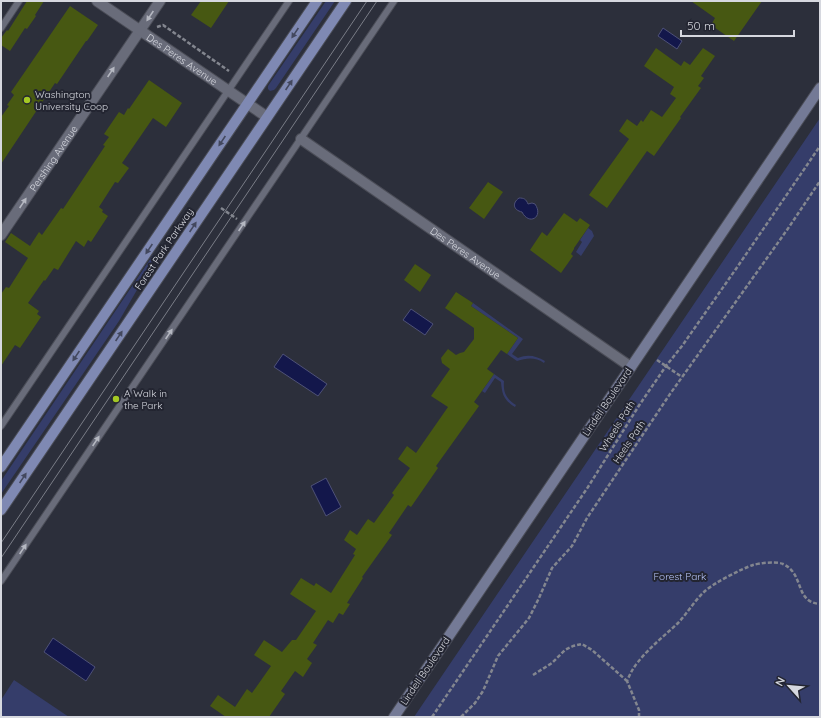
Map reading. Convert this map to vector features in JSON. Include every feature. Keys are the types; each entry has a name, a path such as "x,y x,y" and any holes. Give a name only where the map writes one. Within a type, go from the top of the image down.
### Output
{"main road":[{"name":"Forest Park Parkway","path":"1,467 317,1"},
{"name":"Forest Park Parkway","path":"1,510 346,1"},
{"name":"Lindell Boulevard","path":"394,717 820,88"}],"street":[{"name":"Des Peres Avenue","path":"97,1 267,118"},
{"name":"Pershing Avenue","path":"1,235 160,1"},
{"name":"Des Peres Avenue","path":"301,139 631,367"}],"lane":[{"path":"1,28 19,1"},
{"path":"1,426 289,1"},
{"path":"1,581 394,1"}],"path":[{"path":"158,26 163,25 233,74"},
{"name":"Wheels Path","path":"432,717 588,487 636,410 734,272 820,146"},
{"name":"Heels Path","path":"461,717 475,703 483,691 498,656 529,618 552,568 572,546 587,518 682,377 787,230 820,181"},
{"path":"221,208 237,219"},
{"path":"657,360 682,377"},
{"path":"627,681 642,656 678,622 697,599 712,586 754,565 774,563 785,565 794,573 805,598 810,603 820,604"},
{"path":"533,675 552,663 565,650 582,644 592,650 627,681 637,703 639,717"}],"green space":[{"path":"326,1 335,1 276,88 270,91 268,86"},
{"name":"Forest Park","path":"820,118 820,717 414,717"},
{"path":"588,228 592,231 594,236 581,256 576,252 582,242 580,240"},
{"path":"153,255 156,257 119,321 1,494 1,481"},
{"path":"473,303 523,339 512,354 518,358 525,356 535,357 545,361 544,363 531,359 517,361 507,354 518,338 471,306"},
{"path":"494,374 504,381 506,395 516,405 515,407 508,402 503,394 501,382 495,378 485,393 482,391"},
{"path":"14,680 69,717 1,717 1,700"}],"shaded area":[{"path":"663,28 682,41 677,49 658,36"},
{"path":"519,198 525,199 528,204 535,204 538,213 537,216 532,219 528,218 515,208 514,204"},
{"path":"411,309 433,324 425,335 403,320"},
{"path":"283,354 327,384 318,396 274,367"},
{"path":"326,478 341,507 326,516 311,486"},
{"path":"53,638 95,667 86,681 44,652"}],"building":[{"path":"27,1 44,1 35,15 36,16 27,29 25,28 10,51 1,45 1,38 7,30 8,31"},
{"path":"201,1 229,1 211,28 191,15"},
{"path":"691,1 762,1 734,41 711,25 715,18"},
{"path":"70,6 98,25 57,84 55,83 1,164 1,117 9,106 7,105 14,95 11,92"},
{"path":"656,48 681,66 684,61 690,65 703,48 715,56 701,76 704,78 698,86 701,88 654,156 647,151 607,208 589,195 629,139 619,131 627,119 637,126 641,120 643,122 651,110 662,117 676,98 670,94 674,87 644,66"},
{"path":"149,80 182,103 166,127 153,118 122,163 129,168 118,183 115,182 99,207 103,210 102,212 108,216 91,242 88,240 84,247 76,241 58,270 54,268 45,281 44,280 28,303 39,311 37,314 41,317 20,348 15,345 1,366 1,294 6,287 9,288 28,258 5,242 11,233 30,246 39,232 42,235 61,208 63,209 105,146 103,145 109,137 104,134 119,112 124,115"},
{"path":"488,182 503,192 484,219 469,208"},
{"path":"564,213 577,222 580,218 590,225 574,248 571,254 573,256 561,273 530,250 542,232 547,236"},
{"path":"415,264 431,275 420,292 404,280"},
{"path":"456,292 473,303 471,306 518,338 507,354 501,350 487,369 494,374 474,402 479,406 436,466 438,468 411,507 408,505 389,533 392,535 362,577 363,578 347,603 350,604 343,615 339,613 333,623 328,620 313,643 317,645 307,659 312,663 303,677 295,671 281,691 285,694 269,717 226,717 210,706 218,695 235,707 247,689 252,693 271,666 254,655 264,640 282,652 292,640 296,640 316,611 290,594 301,578 314,586 316,583 331,593 355,555 353,554 356,549 344,540 350,530 357,535 368,519 374,523 394,495 392,493 410,468 398,459 407,446 416,453 448,407 431,396 450,369 442,363 441,358 448,349 456,355 464,352 474,339 474,328 445,308"}],"tram line":[{"path":"1,543 367,1"},
{"path":"1,558 377,1"}],"place":[{"name":"Washington University Coop","path":"27,100"},
{"name":"A Walk in the Park","path":"116,399"}]}
